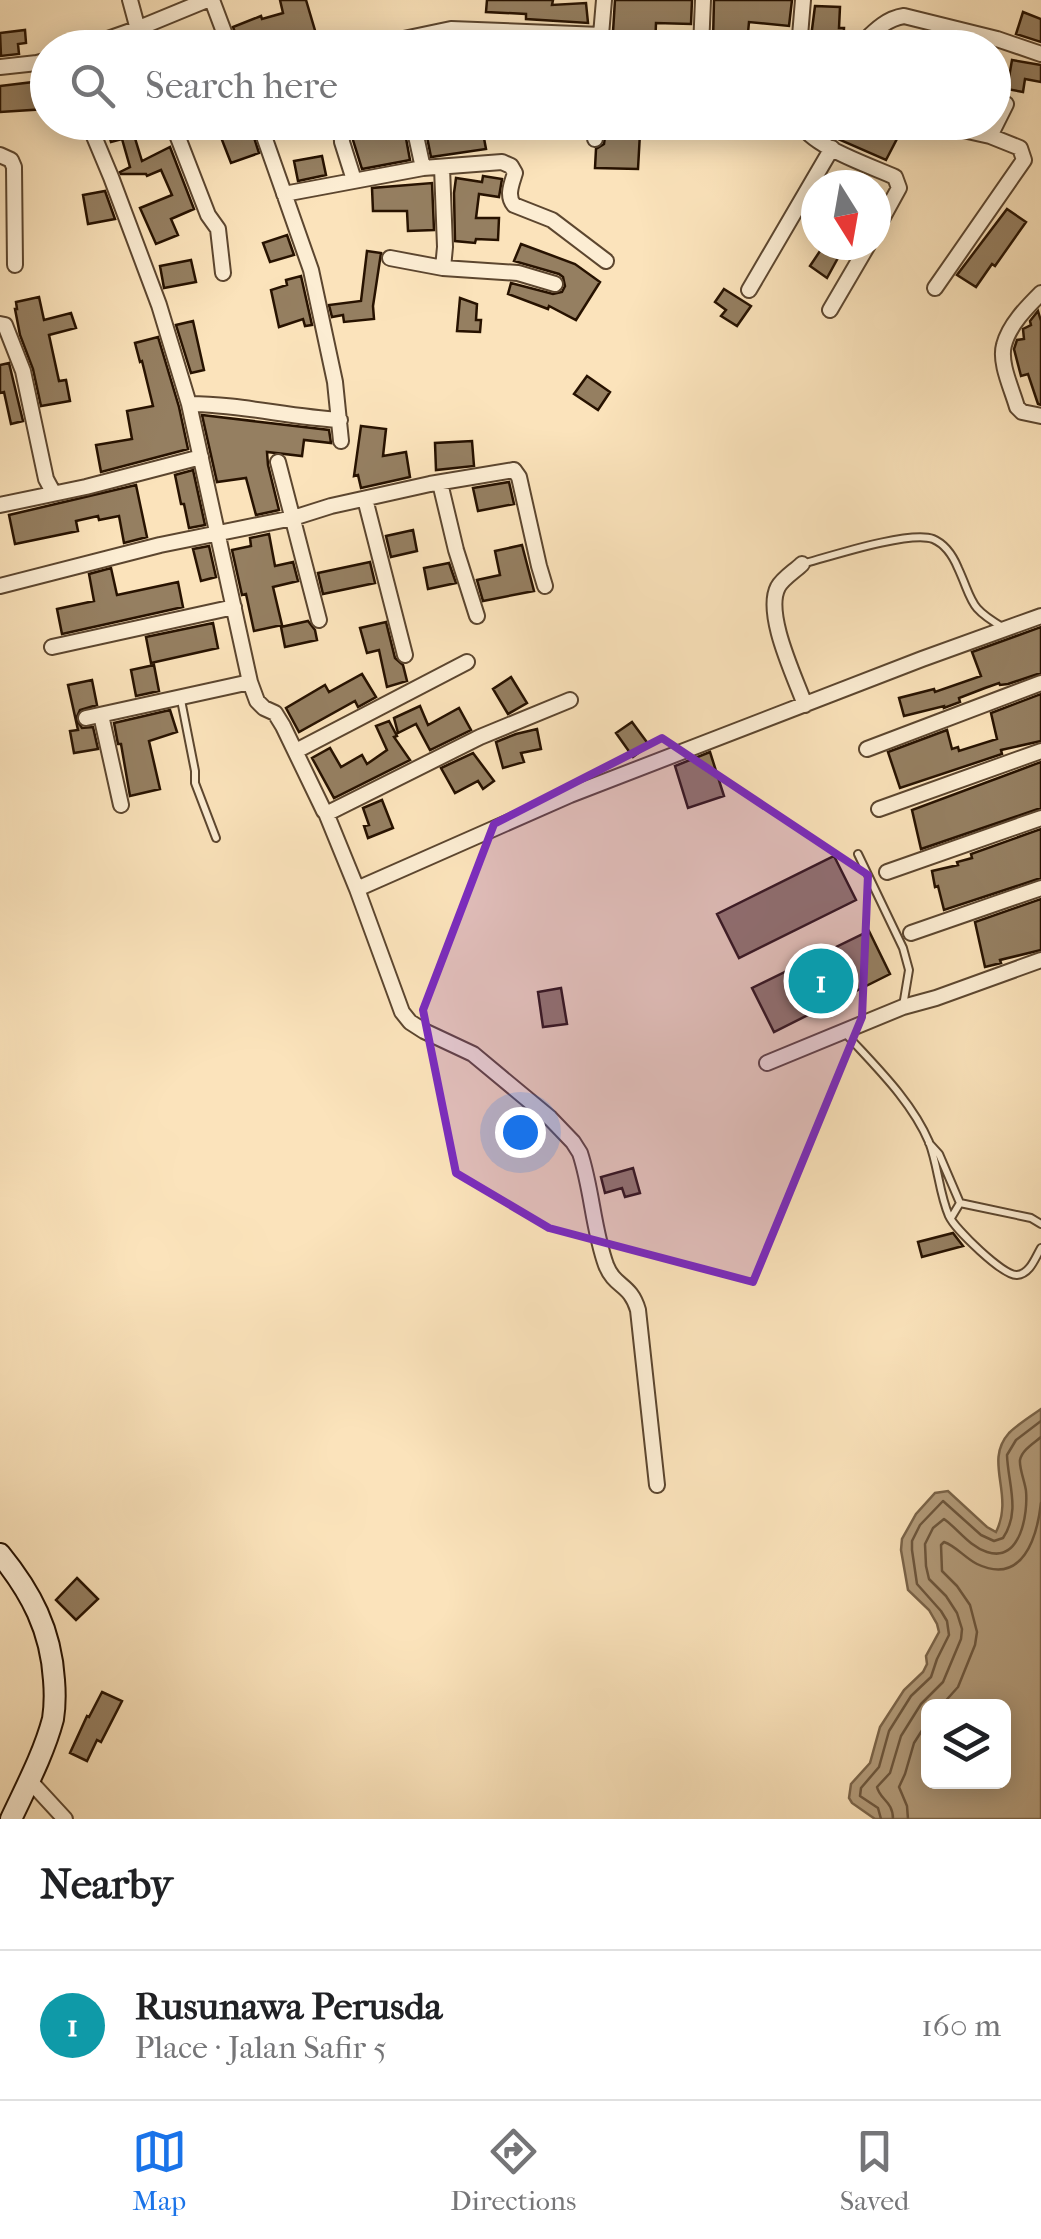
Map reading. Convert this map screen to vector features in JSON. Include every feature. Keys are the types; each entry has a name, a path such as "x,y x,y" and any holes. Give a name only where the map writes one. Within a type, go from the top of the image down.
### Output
{"street":[{"path":"130,0 139,28"},
{"path":"133,30 210,0 222,30"},
{"path":"602,30 604,0"},
{"path":"702,30 703,0"},
{"path":"801,30 804,0"},
{"path":"877,30 885,22 904,16 958,30"},
{"path":"1011,45 1041,54"},
{"path":"0,67 30,65"},
{"path":"96,140 160,304 189,404 250,682 258,701 274,713 296,750 326,813 402,1012 424,1031 473,1054 550,1118 580,1153 606,1262 614,1280 634,1295 638,1310 657,1485"},
{"path":"179,140 208,215 218,228 223,273"},
{"path":"265,140 312,270 329,349 341,440"},
{"path":"342,140 354,180"},
{"path":"417,140 423,168"},
{"path":"818,140 880,170"},
{"path":"935,288 1024,160 1020,148 1000,140"},
{"path":"749,290 832,148"},
{"path":"0,156 11,160 16,179 15,265"},
{"path":"284,194 423,168 502,162 515,172 510,200 514,205 552,220 606,261"},
{"path":"442,167 444,268"},
{"path":"891,175 899,188 891,203"},
{"path":"390,258 444,268 501,271 556,284"},
{"path":"830,310 859,260"},
{"path":"1041,293 1013,327 1003,345 1003,357 1017,407 1041,416"},
{"path":"0,324 6,325 23,371 46,479 53,492"},
{"path":"189,404 340,420"},
{"path":"0,505 201,457"},
{"path":"278,462 319,620"},
{"path":"0,586 440,482 514,470 518,472 546,586"},
{"path":"440,482 477,616"},
{"path":"365,500 405,655"},
{"path":"802,564 779,585 774,604 805,705"},
{"path":"52,647 234,607"},
{"path":"358,890 570,795 1041,616"},
{"path":"296,750 468,662"},
{"path":"86,718 250,682"},
{"path":"867,748 1041,683"},
{"path":"326,813 480,737 570,700"},
{"path":"102,715 121,806"},
{"path":"879,809 1041,751"},
{"path":"887,872 1041,818"},
{"path":"911,933 1041,888"},
{"path":"767,1063 902,1007 1041,960"},
{"path":"4,1565 46,1631 52,1656 54,1714 11,1819"},
{"path":"29,1780 65,1819"}],"lane":[{"path":"802,564 890,541 933,539 955,561 972,604 1005,628"},
{"path":"181,698 195,783 216,838"},
{"path":"858,854 903,948 909,970 902,1007"},
{"path":"844,1032 899,1092 928,1142 950,1219 988,1258 1011,1275 1028,1270 1041,1248"},
{"path":"928,1142 940,1154 960,1204"},
{"path":"950,1219 960,1204"},
{"path":"960,1204 1031,1218 1041,1224"}],"highlighted area":[{"path":"662,738 868,875 862,1017 753,1282 549,1228 456,1173 423,1010 494,824"}],"water":[{"path":"1041,1409 1041,1819 875,1819 852,1803 851,1784 870,1763 880,1727 904,1690 923,1672 926,1656 939,1632 929,1610 908,1590 902,1539 916,1514 935,1493 948,1491 996,1532 1002,1505 999,1455 1013,1430"}],"building":[{"path":"280,0 306,0 315,30 233,27 261,16 262,19 283,13"},
{"path":"487,0 553,0 552,5 586,3 588,23 486,12"},
{"path":"615,0 692,0 691,24 656,23 656,30 613,30"},
{"path":"714,0 792,0 789,26 749,22 748,30 713,30"},
{"path":"815,6 840,7 839,28 844,30 812,30"},
{"path":"1023,12 1041,19 1041,42 1016,34"},
{"path":"25,30 26,43 18,44 19,54 1,56 0,33"},
{"path":"1012,60 1041,65 1041,82 1025,79 1023,92 1011,90"},
{"path":"30,82 30,110 0,112 0,86"},
{"path":"122,140 136,140 142,161 170,147 194,209 171,219 178,235 156,244 140,208 172,195 161,170 147,176 121,174 130,167"},
{"path":"222,140 255,140 259,153 231,163"},
{"path":"353,140 406,140 410,160 362,169"},
{"path":"428,140 484,140 486,149 431,157"},
{"path":"605,140 640,140 638,169 595,168 596,149"},
{"path":"840,140 896,140 886,160"},
{"path":"322,156 326,175 298,181 294,161"},
{"path":"483,176 502,179 499,197 479,194 476,218 499,218 498,240 455,241 456,178 482,182"},
{"path":"432,183 434,230 408,231 407,211 373,211 372,188"},
{"path":"105,191 115,219 88,224 83,195"},
{"path":"1007,209 1026,222 976,287 957,275"},
{"path":"287,235 294,255 270,262 263,243"},
{"path":"521,244 575,264 600,282 576,320 549,306 548,309 508,294 511,283 553,294 562,292 565,286 559,274 514,261"},
{"path":"367,251 381,253 374,319 344,322 343,315 332,317 329,305 361,301"},
{"path":"191,260 196,282 164,288 160,266"},
{"path":"814,260 837,260 827,278 810,266"},
{"path":"301,276 312,325 305,326 303,319 279,327 271,290"},
{"path":"724,289 751,306 737,326 721,316 726,310 715,302"},
{"path":"39,297 44,320 71,313 76,328 49,335 59,381 66,380 70,401 41,406 15,309 16,302"},
{"path":"460,298 477,304 480,332 457,331"},
{"path":"1038,311 1041,405 1028,374 1021,376 1014,349 1017,340 1024,339 1023,329 1031,325"},
{"path":"193,321 204,370 191,373 176,325"},
{"path":"158,337 188,449 101,472 96,445 132,439 127,411 153,406 135,343"},
{"path":"9,363 23,421 11,424 4,392 0,393 0,365"},
{"path":"587,376 610,392 598,410 574,394"},
{"path":"202,415 329,430 331,443 304,440 302,456 267,452 279,510 256,515 246,478 217,482"},
{"path":"361,426 386,429 383,456 406,452 410,477 361,488 358,475 354,476"},
{"path":"472,441 474,466 436,470 435,443"},
{"path":"193,470 205,525 189,528 175,475"},
{"path":"509,482 514,504 478,511 473,488"},
{"path":"136,485 147,537 124,543 119,516 99,520 98,516 76,521 78,531 15,544 9,515"},
{"path":"413,530 417,551 391,557 386,536"},
{"path":"269,534 275,566 293,562 298,581 273,587 282,625 254,631 232,550 251,546 250,538"},
{"path":"522,545 534,591 483,601 477,580 500,575 495,551"},
{"path":"209,546 216,577 201,581 193,549"},
{"path":"370,562 375,583 323,594 318,573"},
{"path":"449,563 456,583 428,589 424,568"},
{"path":"111,568 117,595 178,582 183,607 62,634 57,609 94,601 89,574"},
{"path":"308,621 317,640 285,647 281,627"},
{"path":"386,622 395,658 403,665 407,681 387,687 379,650 367,653 360,628"},
{"path":"213,623 218,648 151,663 146,637"},
{"path":"1041,627 1041,673 985,688 944,708 904,716 899,698 934,689 935,692 981,676 972,652"},
{"path":"154,665 159,691 136,696 131,670"},
{"path":"362,674 376,697 358,707 355,701 299,732 286,708 325,685 329,692"},
{"path":"511,677 527,703 508,714 493,689"},
{"path":"92,680 97,705 80,710 76,719 82,728 93,727 98,749 74,753 70,731 78,730 68,685"},
{"path":"1041,694 1041,741 1001,750 1002,754 900,788 888,752 947,730 952,749 958,747 959,751 997,739 991,713"},
{"path":"420,706 428,725 459,708 471,730 430,750 416,724 398,733 394,718"},
{"path":"170,710 177,732 149,741 160,789 130,796 114,723"},
{"path":"389,721 397,736 394,737 410,760 334,798 312,758 330,748 341,767 362,755 367,764 387,750 376,726"},
{"path":"632,722 649,745 633,757 616,733"},
{"path":"537,729 541,749 521,753 524,762 503,768 496,742"},
{"path":"710,752 724,796 688,808 675,766"},
{"path":"473,753 494,781 483,789 478,781 455,793 441,768"},
{"path":"1041,762 1041,808 921,849 912,810"},
{"path":"382,800 393,828 368,838 364,826 369,825 363,808"},
{"path":"1041,829 1041,878 944,910 932,871 958,865 957,862 972,858 971,854"},
{"path":"834,856 856,900 739,958 717,914"},
{"path":"1041,899 1041,950 985,967 975,922"},
{"path":"869,931 890,974 774,1032 752,988"},
{"path":"561,988 567,1024 543,1027 538,992"},
{"path":"633,1168 640,1193 625,1197 622,1188 605,1193 601,1177"},
{"path":"953,1233 963,1246 922,1257 918,1242"},
{"path":"77,1578 98,1599 76,1620 56,1600"},
{"path":"102,1692 122,1701 87,1761 70,1753"}],"place":[{"name":"Rusunawa Perusda","path":"821,981"}]}
